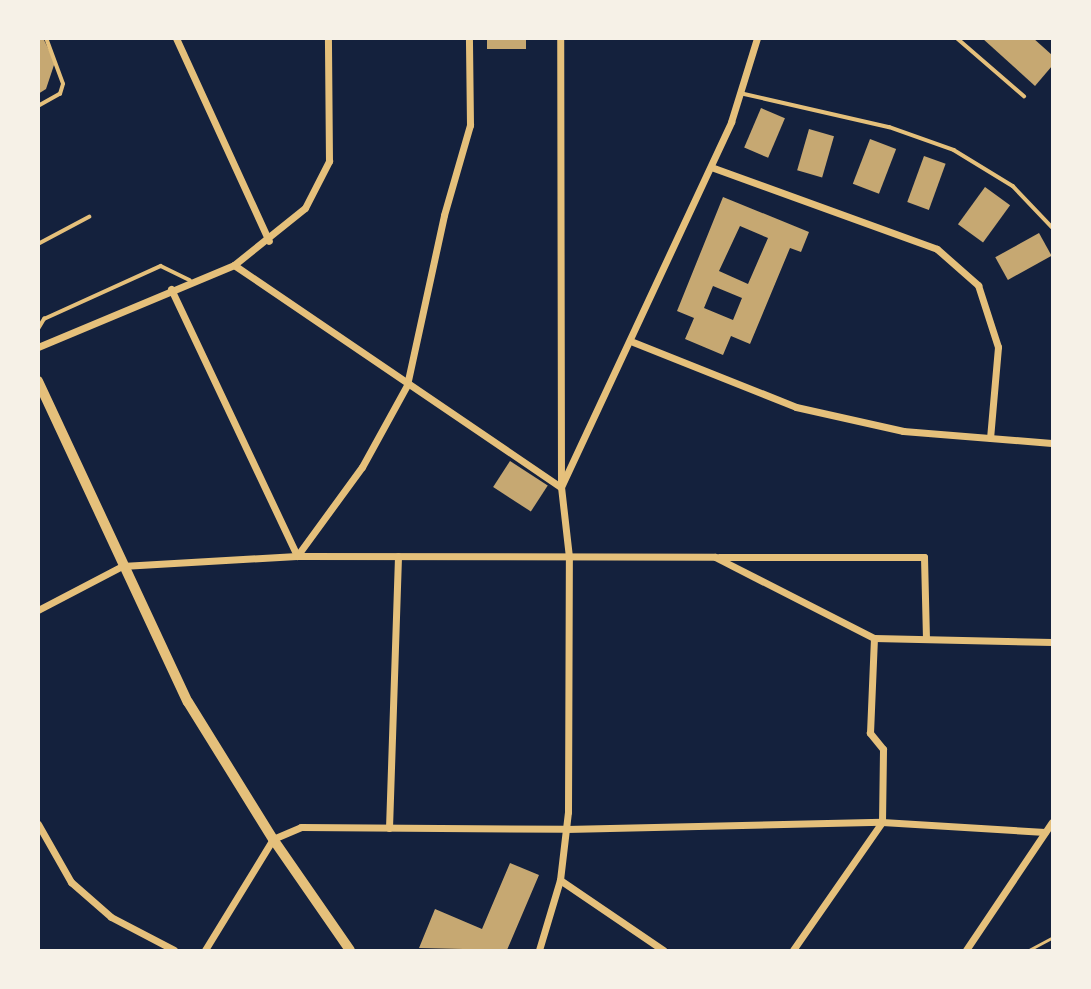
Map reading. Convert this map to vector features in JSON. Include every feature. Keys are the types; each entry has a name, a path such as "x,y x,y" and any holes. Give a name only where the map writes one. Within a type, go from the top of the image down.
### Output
{"main road":[{"path":"38,381 122,566 188,702 273,839 350,950"}],"street":[{"path":"176,38 269,242"},
{"path":"38,346 190,280 234,265 269,242 305,208 330,161 328,38"},
{"path":"297,556 362,467 407,385 444,215 470,125 469,38"},
{"path":"539,950 560,880 566,829 569,557 561,487 560,38"},
{"path":"561,487 633,342 711,167 740,93 757,38"},
{"path":"711,167 937,249 978,285 998,347 990,438"},
{"path":"234,265 407,385 561,487"},
{"path":"171,289 297,556"},
{"path":"633,342 796,407 903,431 1052,443"},
{"path":"38,610 122,566 297,556 924,557 926,639"},
{"path":"389,828 398,556"},
{"path":"715,557 874,638 1052,642"},
{"path":"793,950 882,822 883,749 870,733 874,638"},
{"path":"205,950 273,839 301,827 566,829 882,822 1045,832"},
{"path":"966,950 1052,822"},
{"path":"38,824 71,882 111,917 174,950"},
{"path":"560,880 663,950"}],"lane":[{"path":"38,106 60,94 63,84 46,38"},
{"path":"957,38 1024,96"},
{"path":"740,93 889,127 954,150 1013,186 1052,227"},
{"path":"38,244 89,217"},
{"path":"38,329 44,319 161,266 190,280"}],"path":[{"path":"1029,950 1052,938"}],"building":[{"path":"38,38 43,38 55,62 46,89 38,94"},
{"path":"487,38 526,38 526,49 487,49"},
{"path":"982,38 1033,38 1052,55 1052,66 1035,86"},
{"path":"761,108 785,118 768,158 744,148"},
{"path":"809,129 834,136 822,178 797,170"},
{"path":"870,139 896,149 879,194 853,184"},
{"path":"924,156 946,164 929,210 907,202"},
{"path":"985,187 1010,205 983,242 958,224"},
{"path":"723,197 809,232 801,252 790,248 750,344 731,336 723,355 685,339 694,318 677,311","holes":["740,226 768,238 748,284 719,271","713,286 742,298 733,320 704,308"]},
{"path":"1039,233 1052,256 1008,280 995,257"},
{"path":"510,461 548,486 531,512 493,487"},
{"path":"510,863 539,875 507,950 419,948 435,909 482,929"}]}
